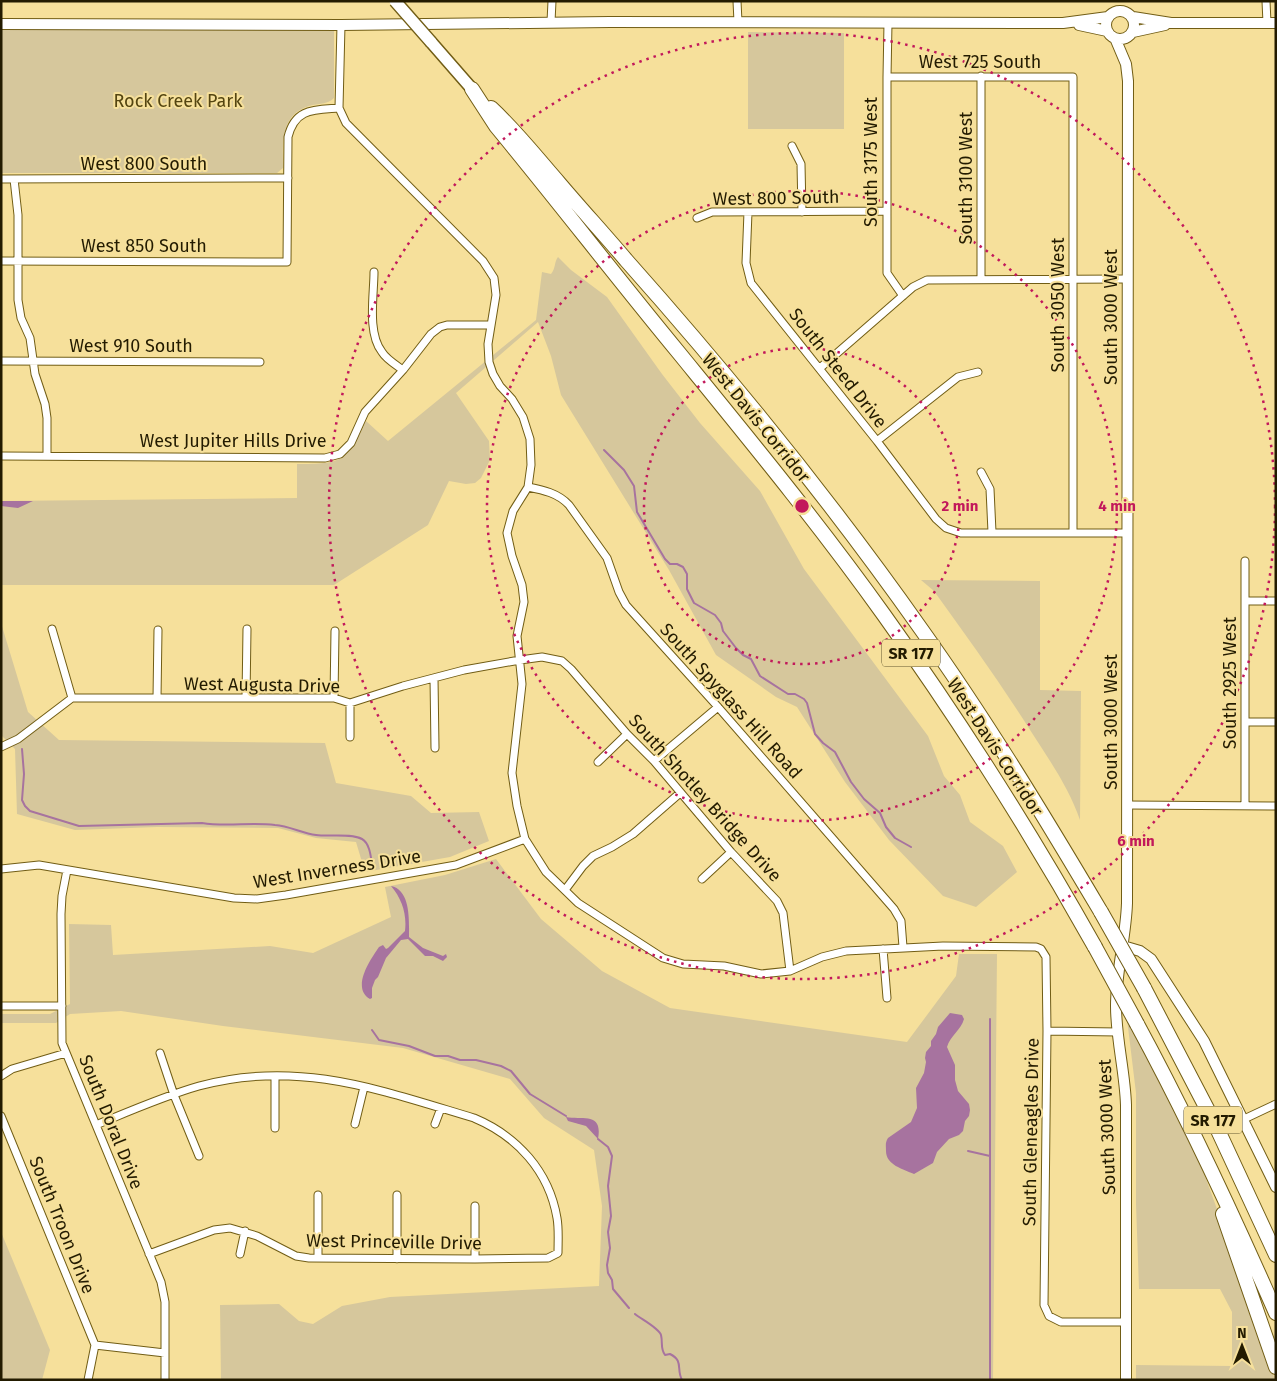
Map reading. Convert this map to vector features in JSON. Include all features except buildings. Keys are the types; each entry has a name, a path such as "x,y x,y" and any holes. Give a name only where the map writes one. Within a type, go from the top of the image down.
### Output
{"highway":[{"name":"West Davis Corridor","path":"472,89 496,126 793,493 913,656 1000,788 1056,879 1137,1024 1202,1149 1276,1313"},
{"name":"West Davis Corridor","path":"472,89 529,148 708,353 799,465 885,578 963,690 1017,772 1144,988 1224,1144 1276,1255"},
{"path":"1224,1144 1240,1168 1276,1242"},
{"path":"1202,1149 1211,1181 1241,1262 1276,1367"}],"main road":[{"name":"West Davis Corridor","path":"395,1 472,89"}],"street":[{"path":"551,22 552,1"},
{"path":"737,1 738,22"},
{"path":"1128,1 1135,24 1131,34"},
{"path":"1063,23 1114,10 1171,23 1271,23 1266,1"},
{"path":"1111,34 1106,26 1114,10"},
{"name":"South 3175 West","path":"888,23 887,273 903,296"},
{"path":"1,24 1063,23 1111,34 1123,39 1131,34 1171,23"},
{"path":"341,25 339,108 346,123 483,261 490,269 494,278 496,295 488,349 491,368 500,386 512,399 523,417 530,439 531,465 528,487 513,511 508,533 512,556 522,585 524,602 517,636 522,684 512,773 525,839 546,872 578,903 663,958 683,964 724,966 761,974 790,971 822,957 846,950 903,948"},
{"name":"South 3000 West","path":"1111,34 1126,64 1128,77 1127,903 1116,993 1126,1105 1126,1380"},
{"name":"South 3000 West","path":"1126,64 1131,34"},
{"name":"South 3100 West","path":"981,76 981,279"},
{"name":"West 725 South","path":"887,77 1073,76"},
{"name":"South 3050 West","path":"1073,76 1073,533"},
{"path":"288,178 288,137 290,128 296,119 304,113 315,110 339,108"},
{"path":"792,146 800,164 802,212"},
{"name":"West 800 South","path":"1,179 288,178"},
{"name":"West 850 South","path":"1,261 287,262 288,178"},
{"path":"14,179 18,215 18,300 21,318 30,338 35,374 46,404 47,456"},
{"name":"West 800 South","path":"697,218 712,212 886,211"},
{"name":"South Steed Drive","path":"748,212 746,263 751,283 820,368 936,519 946,528 961,533 992,532"},
{"path":"374,272 373,331 376,343 382,354 403,370"},
{"path":"820,368 913,287 927,280 1128,279"},
{"name":"West Jupiter Hills Drive","path":"1,456 325,458 340,454 351,443 365,412 403,370 431,334 440,327 447,325 490,326"},
{"name":"West 910 South","path":"1,361 260,362"},
{"path":"877,441 958,377 978,372"},
{"path":"981,472 990,489 992,532 1127,533"},
{"name":"South Spyglass Hill Road","path":"528,487 554,494 563,498 569,505 607,558 618,592 626,605 718,707 894,909 901,921 903,948"},
{"name":"South 2925 West","path":"1245,561 1246,806"},
{"path":"1245,601 1276,601"},
{"path":"1,747 18,739 72,698 52,629"},
{"path":"246,698 247,629"},
{"path":"157,698 158,630"},
{"path":"334,698 335,631"},
{"name":"West Augusta Drive","path":"72,698 334,698 350,703 464,670 542,657 562,661"},
{"name":"South Shotley Bridge Drive","path":"562,661 627,734 654,761 731,852 777,901 783,913 790,971"},
{"path":"434,678 435,748"},
{"path":"350,703 350,737"},
{"path":"654,761 718,707"},
{"path":"1245,722 1276,722"},
{"path":"598,762 627,734"},
{"path":"565,890 593,856 616,845 632,834 680,793"},
{"path":"1128,805 1276,806"},
{"name":"West Inverness Drive","path":"1,869 39,865 234,898 258,899 456,865 525,839"},
{"path":"702,879 731,852"},
{"name":"South Doral Drive","path":"67,870 61,914 62,1043 161,1282 165,1302 165,1380"},
{"name":"South Gleneagles Drive","path":"903,948 963,946 1036,947 1041,949 1046,957 1044,1304 1049,1316 1061,1322 1126,1322"},
{"path":"1123,946 1144,953 1154,962 1204,1041 1276,1187"},
{"path":"883,950 888,998"},
{"path":"1,1006 62,1006"},
{"path":"1047,1031 1118,1032"},
{"path":"1,1076 12,1069 66,1053"},
{"path":"160,1054 174,1095 200,1156"},
{"path":"96,1125 200,1086 232,1080 275,1076 320,1078 364,1087 441,1108 435,1124"},
{"path":"275,1076 276,1128"},
{"path":"355,1124 364,1087"},
{"path":"1242,1120 1276,1104"},
{"name":"West Princeville Drive","path":"149,1254 214,1230 230,1228 257,1236 296,1256 318,1258 548,1258 558,1253 558,1220 554,1202 546,1183 520,1146 493,1126 441,1108"},
{"name":"South Troon Drive","path":"1,1116 95,1345"},
{"path":"318,1195 318,1258"},
{"path":"397,1195 397,1259"},
{"path":"475,1206 475,1259"},
{"path":"240,1254 245,1232"},
{"path":"88,1380 95,1345 165,1353"}],"green space":[{"name":"Rock Creek Park","path":"1,28 334,30 334,98 326,103 309,106 293,116 285,131 283,168 277,173 1,173"},
{"path":"748,32 844,33 844,129 748,129"},
{"path":"558,257 571,270 607,297 700,423 760,491 804,569 928,736 944,776 960,795 970,822 1003,846 1017,872 976,907 943,896 889,840 845,782 797,707 776,697 716,655 669,570 561,395 551,356 538,322 456,393 489,441 490,460 481,478 475,483 466,484 449,481 428,525 334,585 1,585 1,501 297,498 297,464 324,463 341,458 354,445 366,421 388,441 536,320 542,272 551,274"},
{"path":"921,580 1040,581 1040,690 1081,691 1080,820 1059,775 1046,754 934,591"},
{"path":"1,623 28,712 59,740 325,743 336,783 411,796 431,813 479,812 489,841 450,857 365,872 356,842 316,838 278,828 157,827 75,830 17,814 15,749 1,735"},
{"path":"496,859 541,919 602,971 670,1008 907,1042 956,976 959,954 997,954 993,1380 221,1380 220,1305 279,1304 299,1321 313,1324 342,1306 390,1297 599,1286 602,1206 594,1150 544,1118 510,1079 403,1048 223,1026 121,1011 70,1014 56,1023 1,1023 1,1014 50,1014 70,1004 69,924 111,925 113,955 270,946 313,953 391,917 385,887 445,875"},
{"path":"1127,1019 1188,1137 1204,1173 1275,1380 1136,1380 1136,1365 1232,1366 1232,1312 1220,1289 1139,1289 1136,1204 1136,1093"},
{"path":"1,1232 50,1350 42,1380 1,1380"}],"shaded area":[{"path":"1,501 33,501 18,508 1,506"},
{"path":"391,886 402,893 408,907 409,937 423,948 443,956 446,954 447,957 443,961 433,956 425,956 408,939 401,940 386,958 375,980 372,988 372,998 370,999 362,988 362,981 367,966 379,947 383,945 386,949 388,948 405,931 403,907"},
{"path":"950,1013 962,1015 964,1019 947,1047 955,1065 955,1080 958,1091 969,1104 969,1116 965,1121 963,1131 949,1139 937,1152 933,1163 914,1174 896,1166 889,1160 886,1143 888,1138 911,1122 917,1108 916,1088 924,1073 926,1052 931,1046 931,1041 938,1027"},
{"path":"566,1117 585,1118 595,1121 599,1130 598,1139 586,1126 568,1121"}],"waterway":[{"path":"604,450 624,470 634,486 637,512 665,559 670,564 677,564 683,567 687,574 687,589 694,603 715,615 721,623 723,631 736,648 743,655 751,659 760,676 788,694 795,694 804,699 807,703 815,734 835,752 851,782 864,799 880,813 886,827 895,838 911,847"},
{"path":"22,749 24,774 22,800 30,811 79,826 202,823 220,825 266,824 316,835 352,836 365,841 370,853 373,870"},
{"path":"990,1019 990,1380"},
{"path":"372,1030 379,1040 409,1046 435,1056 448,1056 460,1060 476,1060 501,1066 511,1071 530,1094 566,1116"},
{"path":"598,1139 608,1147 612,1156 608,1186 611,1216 608,1232 610,1248 607,1265 608,1273 612,1280 613,1289 629,1308"},
{"path":"968,1151 990,1156"},
{"path":"635,1314 660,1332 663,1352 665,1355 670,1354 677,1359 682,1380"}]}
